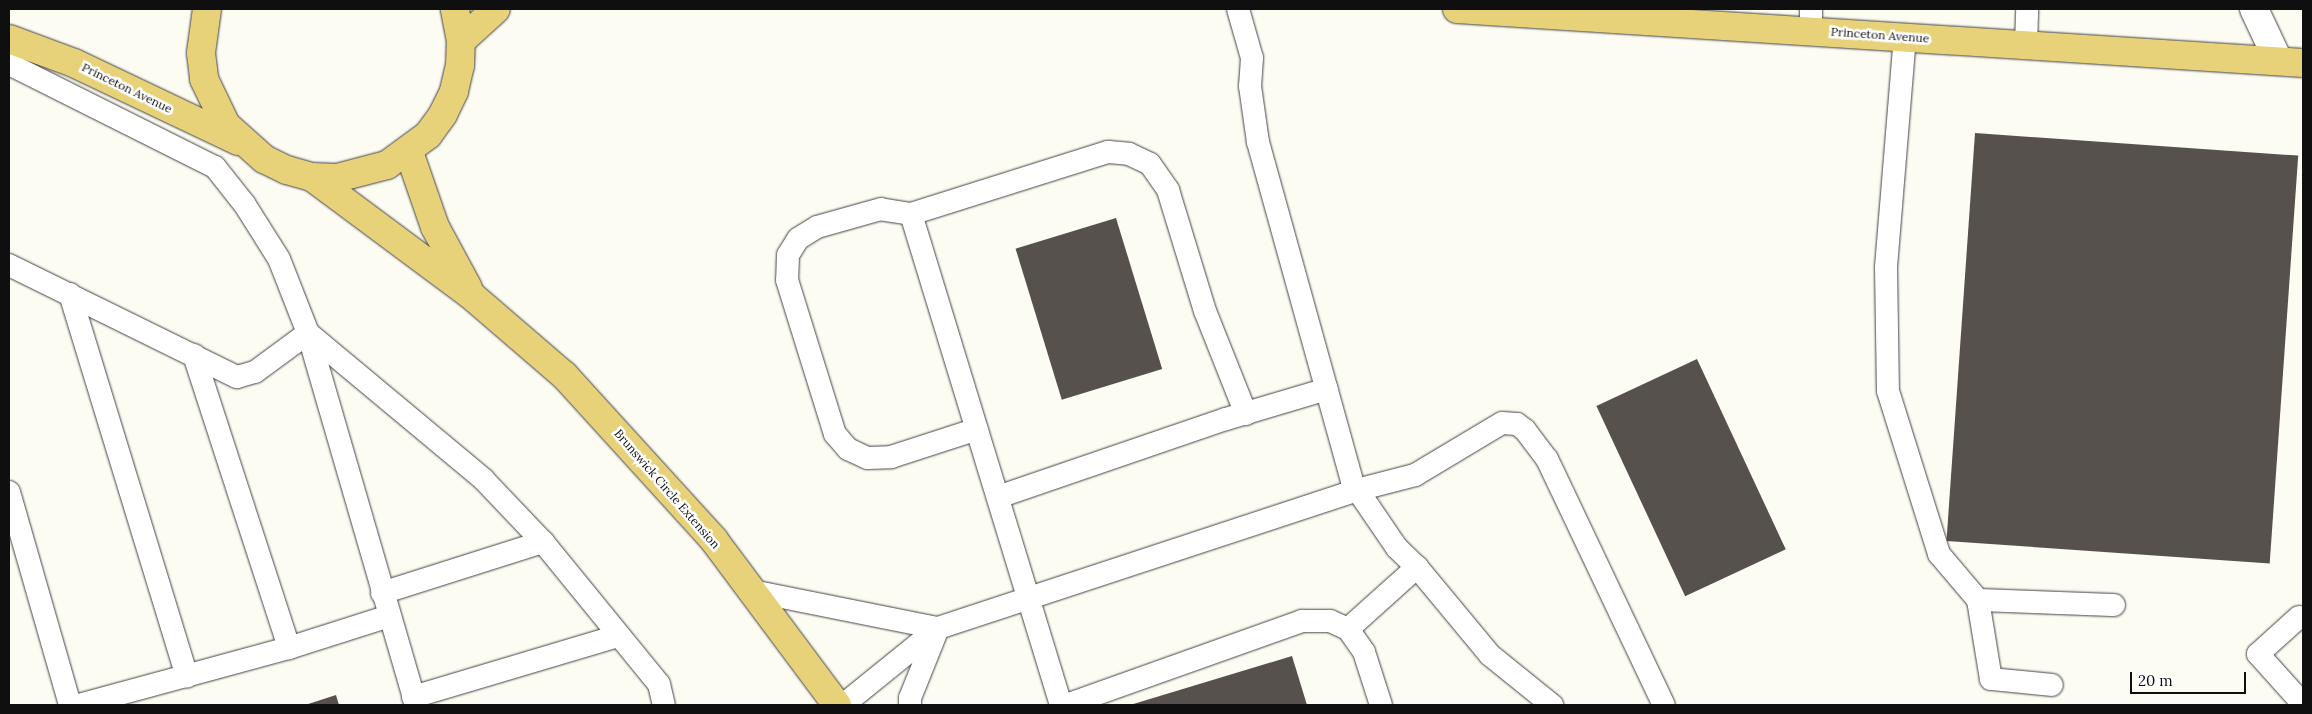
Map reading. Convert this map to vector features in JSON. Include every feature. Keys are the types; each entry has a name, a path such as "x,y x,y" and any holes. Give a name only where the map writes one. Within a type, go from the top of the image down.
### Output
{"main road":[{"path":"207,9 201,53 204,79 226,125 243,144 272,163 312,177 363,174 387,165 409,152 428,135 454,91 461,41 455,9"},
{"path":"461,41 496,9"},
{"name":"Princeton Avenue","path":"1457,9 1811,20 1905,36 2291,61"},
{"name":"Princeton Avenue","path":"9,39 74,63 243,144"},
{"name":"Brunswick Circle Extension","path":"409,152 435,227 472,296"},
{"name":"Brunswick Circle Extension","path":"312,177 472,296 564,375 714,540 837,705"}],"street":[{"path":"2254,9 2291,61"}],"lane":[{"path":"1238,9 1252,58 1250,86 1258,142 1357,490 1397,548 1417,566 1490,655 1552,705"},
{"path":"2026,44 2027,9"},
{"path":"1905,36 1886,267 1888,391 1939,554 1978,600 1991,679 2052,685"},
{"path":"9,64 215,168 245,205 279,259 308,333 382,593 415,701 618,636"},
{"path":"977,429 891,457 867,458 848,449 835,434 790,289 788,255 798,239 817,227 881,209 911,214 1108,152 1130,154 1150,164 1168,190 1205,311 1246,414"},
{"path":"911,214 1061,705"},
{"path":"9,265 237,376 255,372 308,333"},
{"path":"70,294 187,676"},
{"path":"308,333 483,479 543,542 659,684 664,705"},
{"path":"194,355 290,648"},
{"path":"998,497 1246,414 1327,389"},
{"path":"843,705 938,628 1028,596 1357,490 1415,475 1502,423 1517,424 1547,459 1664,705"},
{"path":"9,492 70,705"},
{"path":"382,593 543,542"},
{"path":"1348,629 1417,566"},
{"path":"752,592 938,628"},
{"path":"1978,600 2114,606"},
{"path":"79,705 290,648 389,616"},
{"path":"2299,617 2258,654 2303,704"},
{"path":"1066,705 1302,622 1330,621 1348,629 1364,652 1381,705"},
{"path":"910,705 910,698 938,628"}],"building":[{"path":"1975,133 2298,156 2270,564 1946,541"},
{"path":"1116,218 1162,369 1062,400 1016,249"},
{"path":"1697,359 1786,549 1685,596 1596,406"},
{"path":"1292,656 1307,705 1130,705"},
{"path":"336,695 339,705 305,705"}]}
